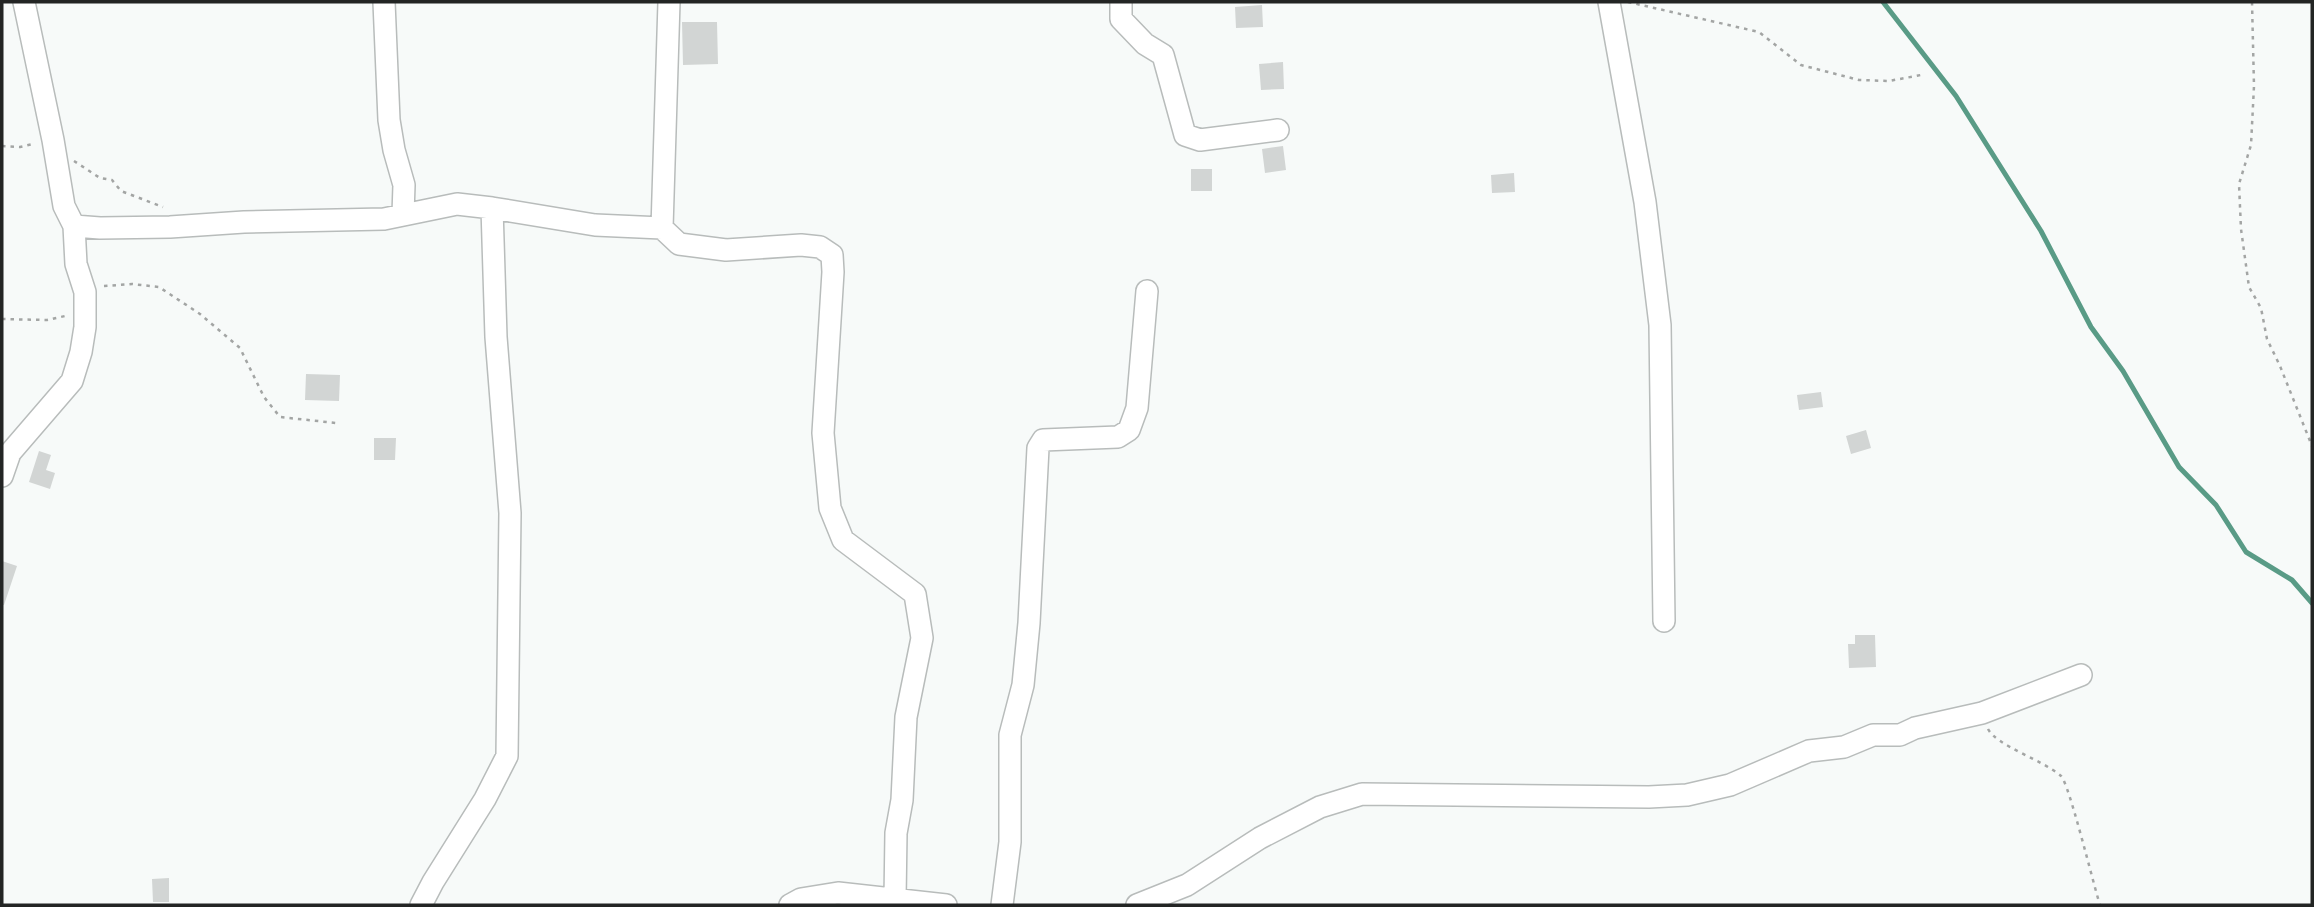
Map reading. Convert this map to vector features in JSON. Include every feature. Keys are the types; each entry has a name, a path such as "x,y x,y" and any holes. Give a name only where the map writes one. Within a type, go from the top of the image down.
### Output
{"street":[{"path":"2,476 10,453 72,381 81,352 85,302 76,264 74,226 64,206 24,2"},
{"path":"384,2 388,120 404,185 403,214"},
{"path":"662,228 669,2"},
{"path":"1121,2 1121,19 1144,44 1163,55 1185,135 1200,141 1278,130"},
{"path":"1609,2 1644,202 1660,325 1664,621"},
{"path":"74,226 143,228 244,222 384,219 457,204 595,225 662,228 678,244 726,250 801,245 820,247 832,255 823,433 830,508 842,540 915,594 922,638 906,717 902,800 896,833 895,900"},
{"path":"421,905 485,799 507,756 510,513 496,337 492,208"},
{"path":"1002,905 1010,842 1010,735 1023,685 1038,449 1043,440 1118,437 1129,430 1137,408 1147,292"},
{"path":"1137,905 1187,885 1260,838 1320,807 1362,794 1649,797 1687,795 1730,785 1809,751 1844,747 1873,735 1900,735 1915,728 1982,713 2081,675"},
{"path":"797,903 838,893 946,905"}],"path":[{"path":"1628,2 1759,32 1801,65 1859,80 1889,81 1921,75"},
{"path":"2252,2 2254,86 2251,145 2239,184 2241,229 2249,287 2260,308 2267,339 2312,446"},
{"path":"2,146 54,146 100,177 112,180 121,191 165,208"},
{"path":"2,319 47,320 85,302 94,287 132,284 159,287 200,314 240,348 264,397 280,417 336,423"},
{"path":"1982,713 1990,733 2046,764 2064,778 2100,905"}],"building":[{"path":"1262,5 1263,27 1236,28 1235,7"},
{"path":"682,22 717,22 718,64 683,65"},
{"path":"1283,62 1284,89 1261,90 1259,64"},
{"path":"1283,146 1286,170 1265,173 1262,149"},
{"path":"1191,169 1212,169 1212,191 1191,191"},
{"path":"1514,173 1515,192 1492,193 1491,175"},
{"path":"306,374 340,375 339,401 305,400"},
{"path":"1821,392 1823,407 1799,410 1797,395"},
{"path":"1866,430 1871,448 1851,454 1846,436"},
{"path":"374,438 396,438 395,460 374,460"},
{"path":"39,451 51,455 46,470 55,473 50,489 29,482"},
{"path":"2,561 17,566 4,605 2,605"},
{"path":"1855,635 1875,635 1876,667 1849,668 1848,644 1855,644"},
{"path":"169,878 169,902 153,902 152,879"}],"waterway":[{"path":"1883,2 1956,96 2041,231 2091,327 2123,371 2179,467 2216,505 2246,552 2292,580 2312,603"}]}
